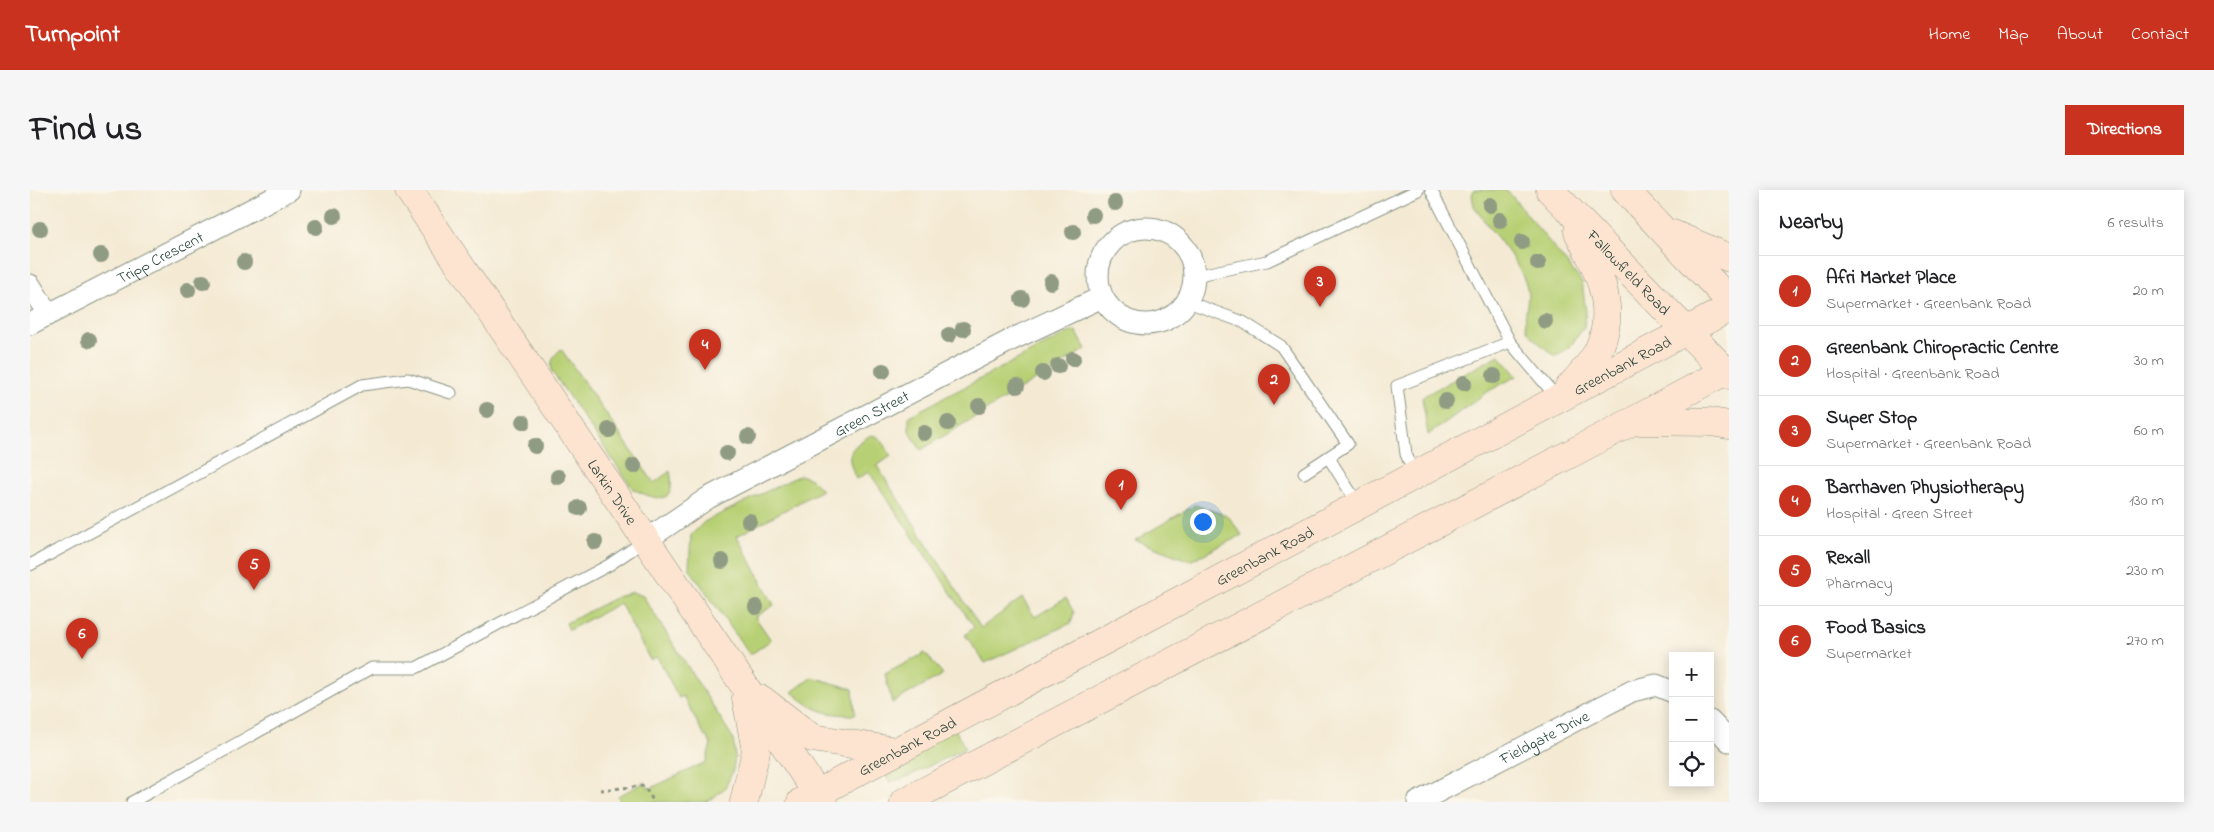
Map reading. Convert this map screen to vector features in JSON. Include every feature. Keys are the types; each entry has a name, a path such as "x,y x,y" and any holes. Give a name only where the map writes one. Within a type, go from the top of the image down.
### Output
{"main road":[{"name":"Larkin Drive","path":"409,190 744,686 813,799"},
{"path":"1625,190 1729,300"},
{"path":"1558,198 1598,270 1606,298 1605,328 1600,347 1559,400"},
{"name":"Fallowfield Road","path":"1558,198 1728,372"},
{"path":"1662,229 1729,258"},
{"name":"Greenbank Road","path":"813,799 896,750 1559,400 1729,308"},
{"path":"904,802 1728,372"},
{"path":"1633,421 1702,421 1729,424"},
{"path":"744,686 812,738 896,750"},
{"path":"744,686 756,751 744,802"}],"street":[{"name":"Tripp Crescent","path":"39,319 289,190"},
{"path":"1147,227 1163,230 1174,236 1184,246 1190,257 1194,276 1193,289 1188,302 1179,312 1168,320 1155,324 1141,325 1129,322 1113,312 1102,297 1097,281 1098,265 1105,249 1116,237 1131,229 1147,227"},
{"path":"30,286 39,319"},
{"name":"Green Street","path":"646,540 708,498 1013,339 1102,297"},
{"name":"Fieldgate Drive","path":"1418,802 1632,691 1656,685 1669,690"},
{"path":"1714,725 1729,742"}],"lane":[{"path":"1194,276 1267,261 1418,190"},
{"path":"1431,190 1510,342 1559,400"},
{"path":"1188,302 1243,322 1280,346 1348,444 1304,473"},
{"path":"1415,476 1406,454 1397,386 1510,342"},
{"path":"30,565 362,385 408,379 451,393"},
{"path":"1328,458 1359,506"},
{"path":"132,802 372,668 416,668 609,565 646,540"}],"path":[{"path":"600,790 644,786 654,802"}],"green space":[{"path":"1474,190 1507,190 1582,282 1586,312 1584,327 1569,348 1555,356 1529,333 1526,322 1528,297 1526,284 1509,253 1474,206 1472,195"},
{"path":"1076,331 1086,349 921,450 909,431 909,416 1068,333"},
{"path":"561,349 654,483 670,471 671,490 668,495 663,498 657,498 633,489 552,372 551,365 553,359"},
{"path":"1499,355 1517,376 1487,392 1428,435 1422,397"},
{"path":"871,435 881,440 891,456 877,466 981,628 1022,598 1035,617 1066,598 1074,613 1071,623 985,663 965,635 974,627 869,472 856,479 850,464 851,453 857,444"},
{"path":"800,475 811,479 822,490 737,536 774,605 755,617 771,640 750,655 689,568 691,535 704,522"},
{"path":"1195,505 1228,516 1242,535 1190,561 1135,540"},
{"path":"632,592 643,596 733,738 735,756 733,771 725,788 706,802 620,802 618,796 645,782 649,789 706,762 711,744 707,736 705,737 683,696 679,698 657,657 650,660 620,603 569,630 566,623 617,597"},
{"path":"925,653 943,674 892,703 885,674"},
{"path":"812,677 853,689 855,715 821,711 807,704 792,692"},
{"path":"955,729 965,748 905,778 889,782 882,768"}],"place":[{"name":"Super Stop","path":"1320,307"},
{"name":"Barrhaven Physiotherapy","path":"705,370"},
{"name":"Greenbank Chiropractic Centre","path":"1274,405"},
{"name":"Afri Market Place","path":"1121,510"},
{"name":"Rexall","path":"254,590"},
{"name":"Food Basics","path":"82,659"}]}
